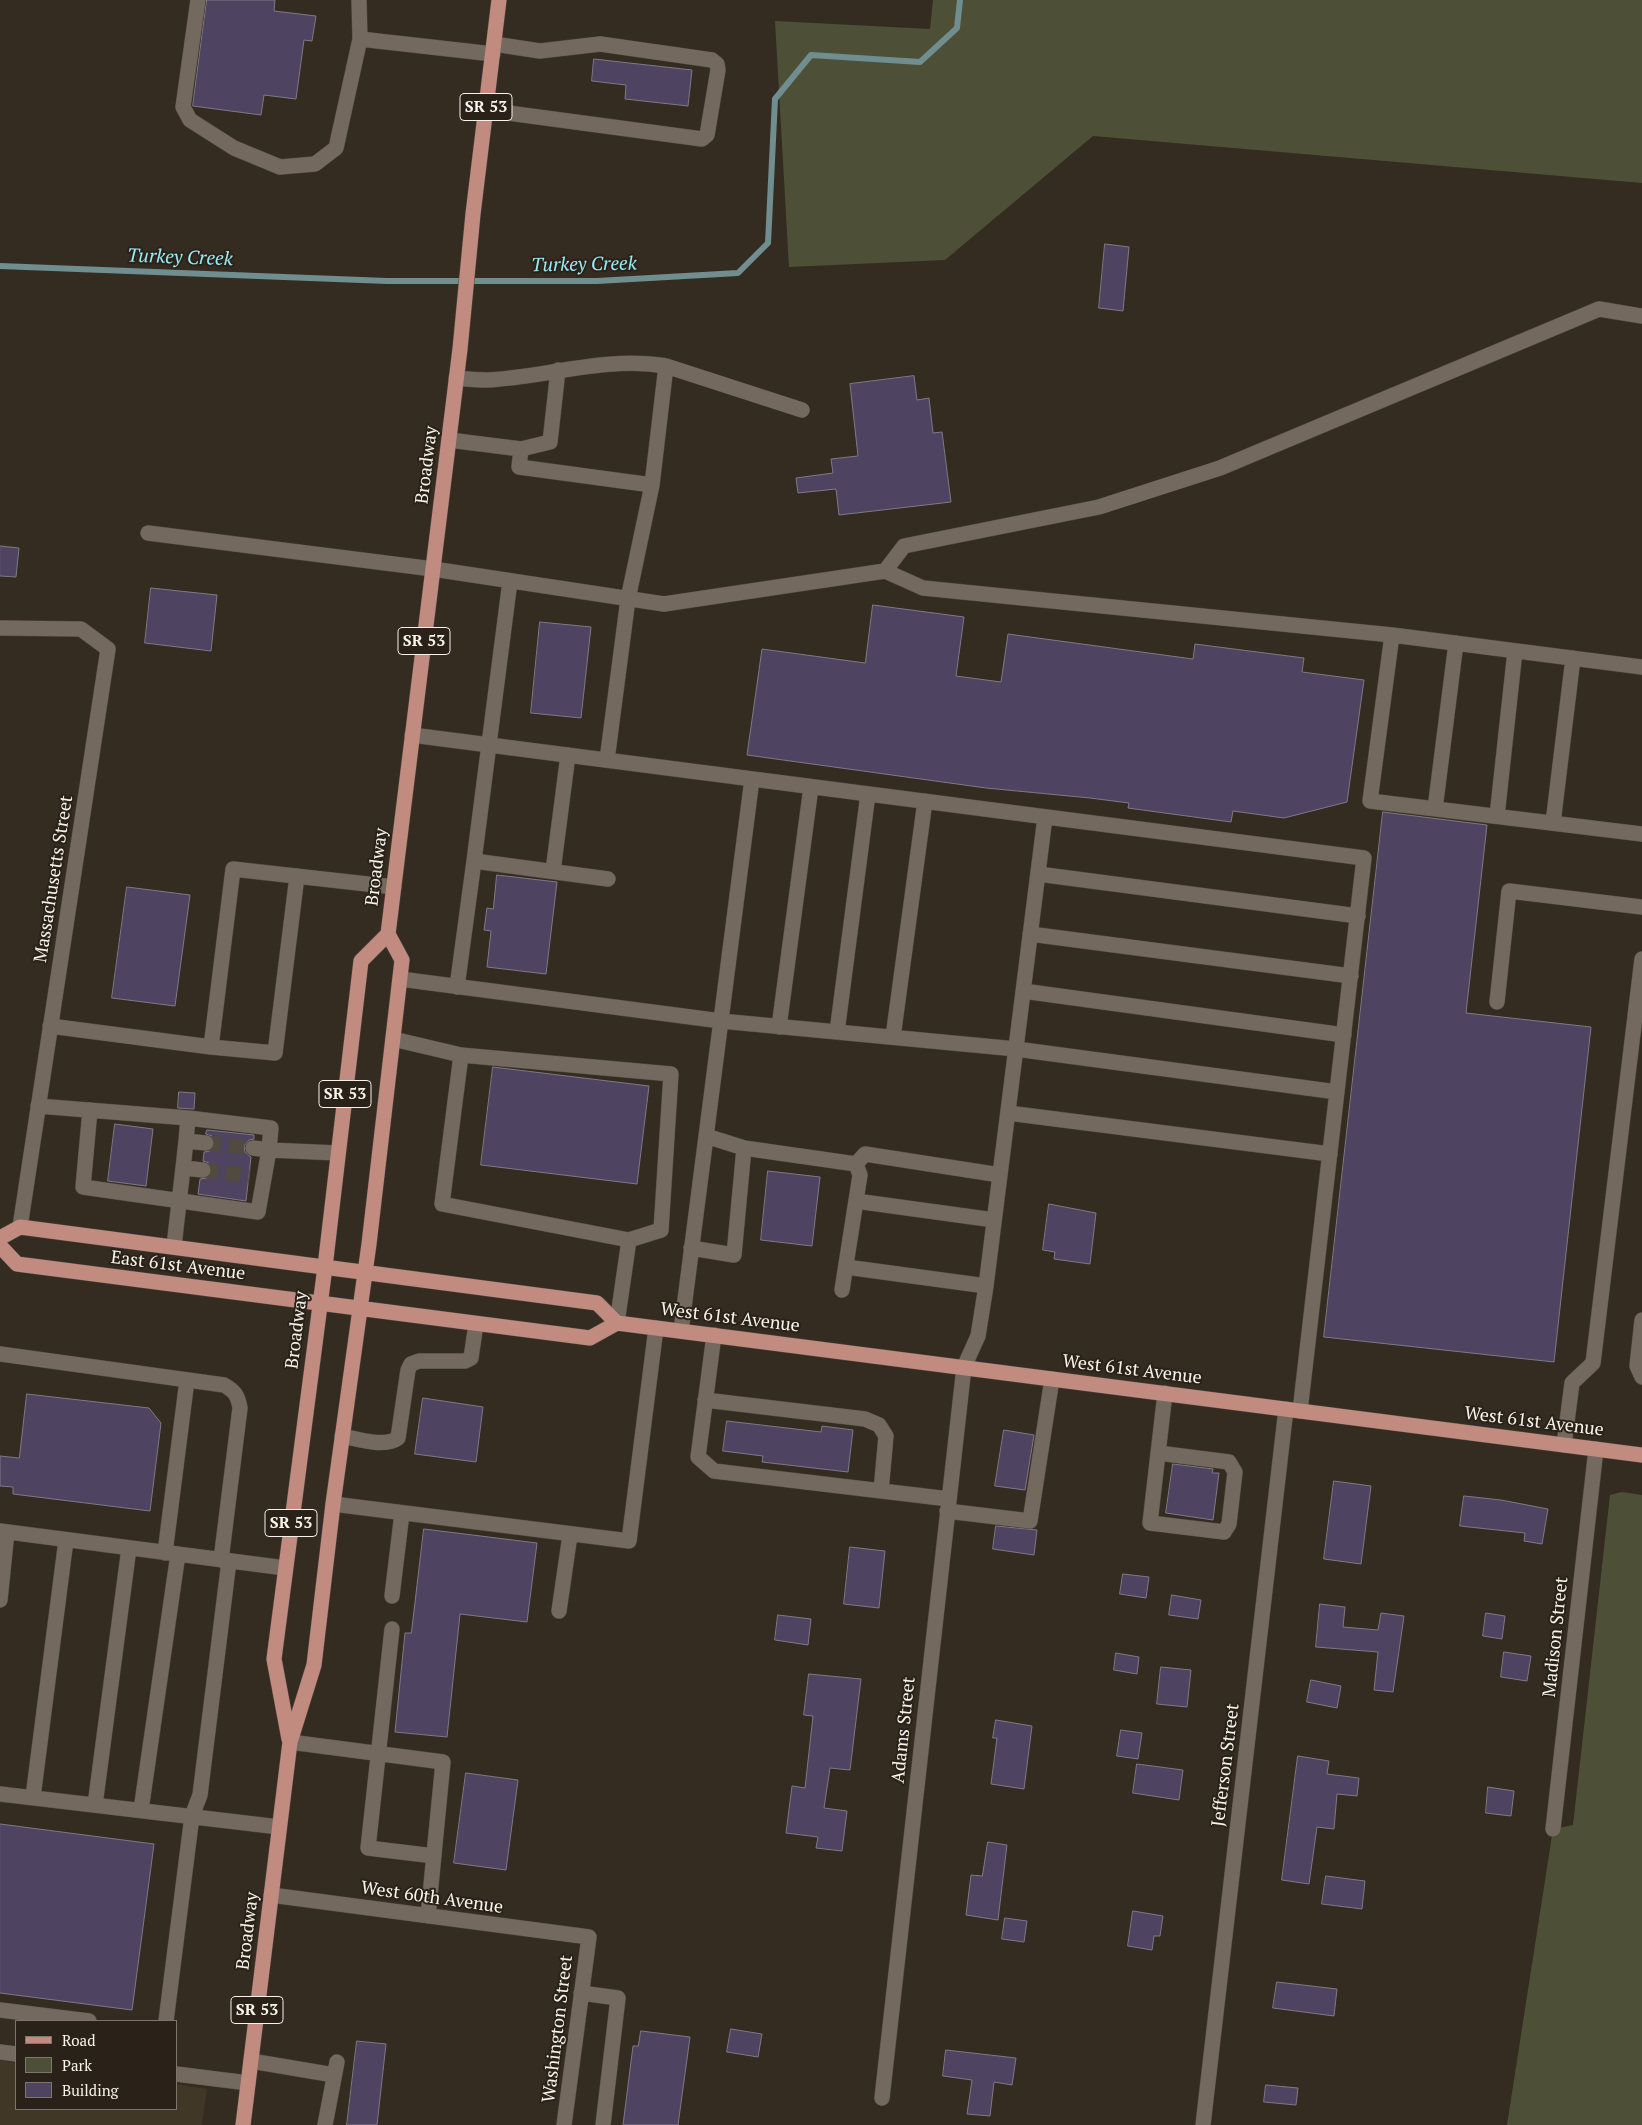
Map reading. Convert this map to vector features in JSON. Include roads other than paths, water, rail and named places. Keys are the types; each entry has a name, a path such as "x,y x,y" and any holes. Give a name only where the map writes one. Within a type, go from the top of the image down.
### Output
{"main road":[{"name":"Broadway","path":"243,2125 290,1742 314,1665 393,1039 402,960 388,934 460,349 473,214 499,0"},
{"name":"Broadway","path":"290,1742 274,1659 285,1568 325,1267 361,960 388,934"},
{"path":"0,1238 20,1227"},
{"name":"East 61st Avenue","path":"20,1227 325,1267"},
{"name":"East 61st Avenue","path":"0,1246 17,1264 359,1308"},
{"path":"325,1267 596,1302 617,1323 590,1338 359,1308"},
{"name":"West 61st Avenue","path":"617,1323 1642,1455"}],"street":[{"path":"198,0 183,107 190,120 234,148 280,167 315,164 336,148 360,39 359,0"},
{"path":"360,39 540,51 600,44 712,60 717,64 718,70 707,135 702,138 486,110"},
{"path":"885,571 904,546 1099,507 1220,468 1599,309 1642,316"},
{"path":"456,378 492,379 623,362 666,366 802,410"},
{"path":"607,760 628,598 652,484 666,366"},
{"path":"448,440 521,449 550,442 558,370"},
{"path":"521,449 519,467 652,484"},
{"path":"148,533 433,569 664,604 885,571 923,588 1392,635 1642,667"},
{"path":"457,987 510,581"},
{"name":"Massachusetts Street","path":"0,628 81,629 108,649 20,1227"},
{"path":"1392,635 1370,801 1642,834"},
{"path":"1435,809 1456,644"},
{"path":"1497,816 1515,651"},
{"path":"1553,823 1573,658"},
{"path":"412,735 1045,817"},
{"path":"553,871 568,755"},
{"path":"681,1330 752,779"},
{"path":"779,1027 811,787"},
{"path":"837,1032 868,794"},
{"path":"892,1037 925,801"},
{"name":"Adams Street","path":"882,2098 964,1367 978,1336 986,1286 1045,817"},
{"name":"Jefferson Street","path":"1045,817 1364,858 1330,1154 1293,1410 1203,2125"},
{"path":"474,861 608,878"},
{"path":"211,1047 233,869 394,887"},
{"path":"1038,874 1358,916"},
{"path":"50,1026 211,1047 274,1053 297,876"},
{"path":"1496,1002 1508,891 1642,907"},
{"path":"1030,934 1351,976"},
{"path":"1564,1445 1572,1382 1594,1363 1642,958"},
{"path":"400,979 721,1021 1016,1049 1337,1092"},
{"path":"1023,992 1344,1035"},
{"path":"393,1039 461,1055 671,1074 661,1230 629,1240 442,1204 461,1055"},
{"path":"38,1106 90,1110 188,1118 271,1128 270,1150 257,1177 258,1212 83,1187 90,1110"},
{"path":"1008,1112 1330,1154"},
{"path":"174,1246 188,1118"},
{"path":"706,1136 744,1148 856,1164"},
{"path":"186,1141 206,1143"},
{"path":"253,1148 338,1153"},
{"path":"691,1248 734,1255 744,1148"},
{"path":"856,1164 865,1154 1000,1175"},
{"path":"842,1290 860,1175 856,1164"},
{"path":"183,1168 204,1170"},
{"path":"856,1201 994,1220"},
{"path":"617,1323 629,1240"},
{"path":"846,1267 986,1286"},
{"path":"1640,1370 1642,1320"},
{"path":"342,1436 383,1442 392,1442 398,1438 408,1370 411,1364 419,1361 465,1361 471,1358 476,1324"},
{"path":"333,1504 629,1542 656,1328"},
{"path":"714,1335 698,1457 714,1470 881,1491 1030,1521 1052,1379"},
{"path":"0,1354 224,1385 236,1394 239,1400 240,1408 200,1796 192,1816 166,2020"},
{"path":"141,1810 172,1554 187,1380"},
{"path":"1158,1453 1229,1462 1235,1472 1229,1524 1224,1532 1150,1523 1158,1453 1165,1393"},
{"path":"705,1400 866,1419 878,1425 886,1436 881,1491"},
{"name":"Madison Street","path":"1553,1828 1596,1449"},
{"path":"392,1596 402,1513"},
{"path":"0,1600 4,1532 285,1568"},
{"path":"559,1611 570,1534"},
{"path":"32,1798 66,1540"},
{"path":"95,1805 128,1548"},
{"path":"392,1628 368,1848 434,1856"},
{"path":"290,1742 443,1762 428,1916"},
{"path":"0,1794 279,1827"},
{"name":"West 60th Avenue","path":"271,1895 588,1937"},
{"name":"Washington Street","path":"564,2125 588,1937"},
{"path":"581,1993 618,1998 603,2125"},
{"path":"0,2010 81,2020"},
{"path":"0,2052 15,2054"},
{"path":"251,2061 335,2068 325,2125"},
{"path":"178,2074 248,2083"}],"waterway":[{"name":"Turkey Creek","path":"0,266 387,281 597,281 738,273 768,243 775,99 811,55 920,62 957,28 960,0"}],"tunnel":[{"path":"206,1143 253,1148"},
{"path":"203,1170 250,1176"}]}
